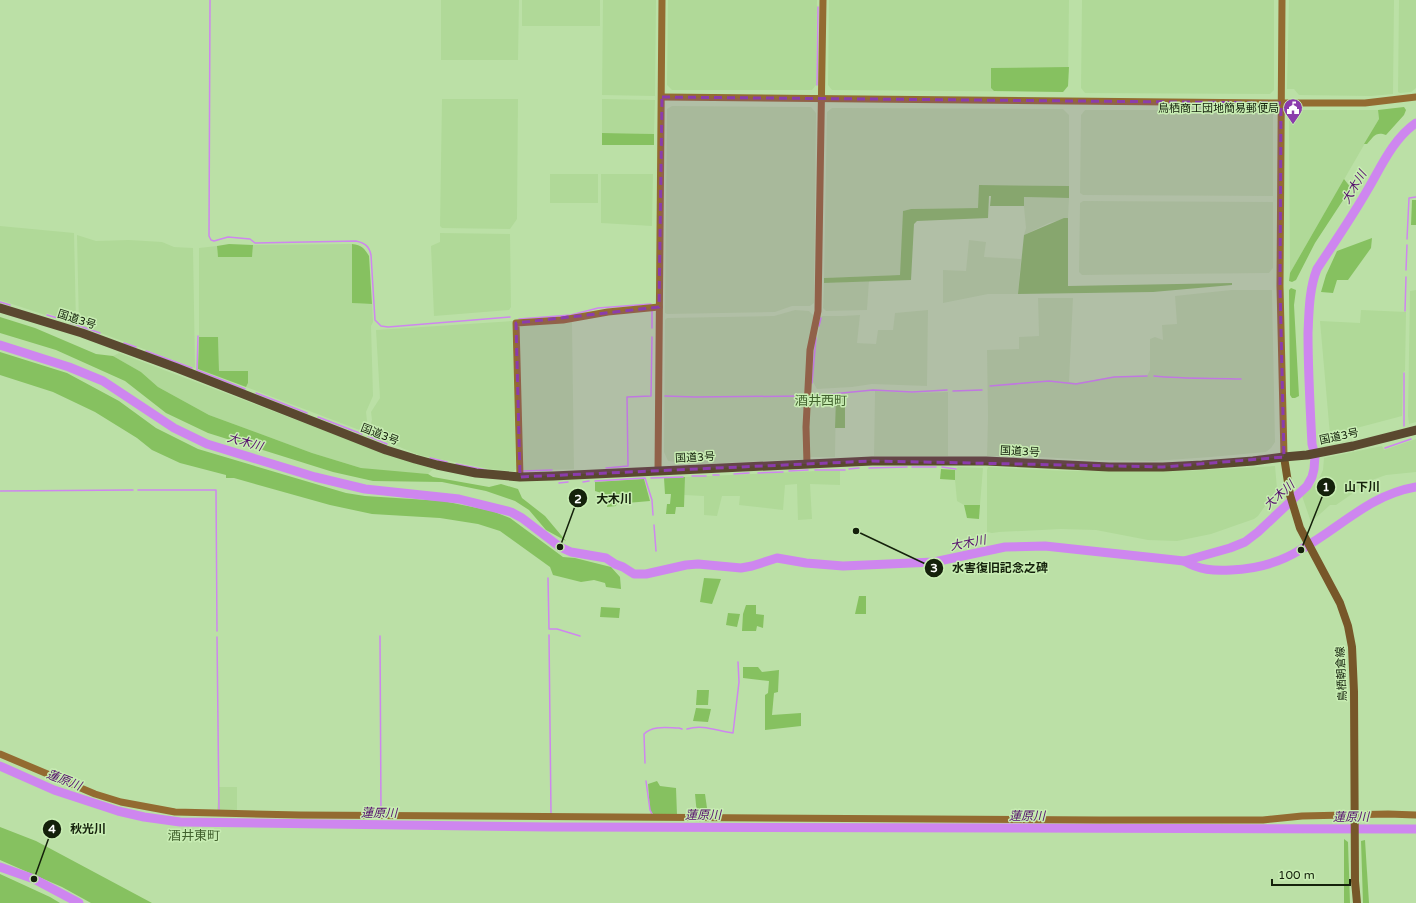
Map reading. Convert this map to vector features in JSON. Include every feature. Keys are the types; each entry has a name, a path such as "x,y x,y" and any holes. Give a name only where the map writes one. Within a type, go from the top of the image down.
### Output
{"highway":[{"name":"国道3号","path":"0,308 82,333 177,368 386,450 437,465 476,474 520,477 872,461 957,461 1109,467 1163,467 1254,461 1307,455 1374,441 1416,430"}],"main road":[{"name":"鳥栖朝倉線","path":"1284,457 1290,495 1300,528 1340,603 1348,626 1352,647 1354,692 1355,881 1357,903"}],"street":[{"path":"658,471 662,0"},
{"path":"807,464 806,427 810,350 818,311 823,0"},
{"path":"1282,0 1280,286 1284,457"},
{"path":"662,97 1281,103 1365,103 1416,97"},
{"path":"520,477 516,323 564,320 608,312 659,307"},
{"path":"0,754 95,794 122,802 175,812 324,816 1085,820 1264,820 1302,816 1355,814 1416,815"}],"highlighted area":[{"path":"662,97 1281,103 1280,286 1284,457 1163,467 872,461 520,477 516,323 659,307"}],"shaded area":[{"path":"441,0 519,0 518,60 441,60"},
{"path":"522,0 600,0 600,26 522,26"},
{"path":"603,0 656,0 655,96 602,95"},
{"path":"668,0 817,0 816,85 812,90 672,90 667,85"},
{"path":"829,0 1069,0 1068,86 1063,92 832,90 828,85"},
{"path":"1082,0 1274,0 1274,90 1270,94 1085,93 1081,88"},
{"path":"1289,0 1394,0 1393,94 1371,96 1299,95 1294,89 1287,89"},
{"path":"1399,0 1416,0 1416,88 1411,92 1400,93 1398,92"},
{"path":"1069,67 1068,86 1063,92 994,91 991,88 991,68"},
{"path":"442,99 518,99 517,219 510,229 442,228 440,226"},
{"path":"602,99 655,100 654,134 602,133"},
{"path":"672,106 811,107 816,113 814,303 810,306 792,306 775,312 665,313 667,109"},
{"path":"1404,107 1406,110 1404,115 1386,135 1377,134 1367,144 1364,144 1379,119 1378,110"},
{"path":"832,108 1063,109 1069,115 1069,186 979,185 979,208 911,209 903,211 901,275 824,278 827,112"},
{"path":"1085,110 1269,110 1273,114 1273,196 1083,195 1080,193 1081,115"},
{"path":"1295,110 1378,110 1379,119 1290,273 1289,116"},
{"path":"602,133 654,134 654,145 602,145"},
{"path":"550,174 598,174 598,203 550,203"},
{"path":"601,174 653,174 652,226 601,223"},
{"path":"1344,179 1351,188 1315,243 1296,280 1292,282 1289,281 1290,273"},
{"path":"979,185 1069,186 1069,198 1024,197 1024,206 990,206 991,196 989,196 988,218 917,221 914,224 911,280 824,283 824,278 900,275 903,211 911,209 978,208"},
{"path":"1023,197 1069,198 1068,218 1049,223 1024,235 1026,228"},
{"path":"1412,200 1416,200 1416,225 1411,225"},
{"path":"1083,201 1273,202 1273,268 1269,273 1082,275 1079,272 1080,203"},
{"path":"1064,218 1068,218 1068,286 1232,283 1232,285 1153,292 1018,294 1024,235"},
{"path":"0,226 74,233 76,323 47,313 45,315 0,300"},
{"path":"440,233 510,234 511,307 509,310 434,316 431,246 440,242"},
{"path":"77,235 96,241 129,240 162,242 174,247 193,248 195,368 79,325"},
{"path":"1372,238 1371,248 1348,280 1337,280 1333,293 1321,292 1326,275 1337,251"},
{"path":"969,240 986,242 984,257 1021,259 1018,294 988,294 943,303 943,270 966,271"},
{"path":"229,244 253,245 252,257 218,257 217,246"},
{"path":"352,244 352,303 372,304 373,322 371,326 373,396 366,412 367,421 362,431 246,387 248,383 248,371 219,371 218,337 199,337 199,248 217,246 218,257 252,257 253,245"},
{"path":"352,244 362,247 369,256 372,304 352,303"},
{"path":"869,281 867,310 826,311 823,308 824,283"},
{"path":"1291,288 1296,290 1294,305 1299,396 1295,398 1292,398 1290,395 1289,290"},
{"path":"1231,290 1272,290 1275,442 1266,452 1154,461 987,456 987,350 1019,349 1019,337 1039,336 1038,298 1073,298 1069,382 1076,383 1113,377 1147,376 1150,370 1150,339 1155,337 1163,340 1162,325 1177,324 1175,296"},
{"path":"1416,290 1416,422 1409,424 1410,291"},
{"path":"795,310 809,311 814,316 804,459 700,464 668,461 664,452 665,320 667,318 774,316"},
{"path":"928,310 927,386 872,384 817,389 813,382 815,351 822,316 860,315 857,343 876,344 878,330 893,330 895,313"},
{"path":"1361,310 1406,312 1405,371 1403,372 1402,416 1330,435 1320,321 1360,323"},
{"path":"0,317 35,328 96,354 113,356 141,372 158,387 209,415 312,453 361,468 428,474 433,477 489,487 501,484 518,489 522,498 545,516 566,541 546,530 529,510 515,501 486,491 442,482 373,481 333,472 208,433 166,413 125,381 56,350 0,333"},
{"path":"512,321 516,469 514,471 490,469 419,455 368,434 372,420 371,412 380,398 376,330"},
{"path":"572,322 574,469 522,471 518,329 521,326"},
{"path":"199,337 218,337 219,371 248,371 248,383 246,387 198,369"},
{"path":"0,352 67,373 119,401 156,428 198,449 346,493 365,496 443,501 492,511 510,518 563,557 575,558 611,567 620,577 621,589 606,587 605,583 594,580 581,582 553,575 550,567 500,531 478,524 440,518 372,514 330,505 234,478 226,478 226,475 180,463 152,450 137,438 95,412 53,392 0,375"},
{"path":"119,353 381,452 433,469 428,474 379,471 361,468 312,453 209,415 158,387 141,372 113,356"},
{"path":"875,391 913,393 948,392 948,456 874,456"},
{"path":"845,394 845,428 835,428 836,396"},
{"path":"836,396 835,457 809,457 808,427 811,397"},
{"path":"1416,439 1416,472 1386,475 1372,480 1336,505 1330,505 1311,522 1302,496 1318,481 1323,470 1324,458 1382,446 1384,450"},
{"path":"1275,466 1277,489 1258,516 1254,519 1211,534 1177,541 1148,540 1096,530 1061,529 992,533 987,532 988,467 1067,471 1188,471"},
{"path":"958,467 983,468 980,505 964,505 957,501 955,470"},
{"path":"941,469 955,470 955,480 940,479"},
{"path":"840,470 840,485 810,484 812,519 798,520 797,484 785,485 783,510 739,505 740,496 722,496 717,516 704,515 704,496 684,495 685,477"},
{"path":"685,477 684,507 676,507 675,514 666,514 667,504 670,504 671,494 665,494 664,478"},
{"path":"644,479 650,501 627,503 626,496 618,495 616,506 607,507 608,495 595,491 595,482"},
{"path":"964,505 980,505 979,519 967,518"},
{"path":"704,578 721,579 712,604 700,602"},
{"path":"859,596 866,596 866,614 855,614"},
{"path":"746,605 756,605 756,614 764,615 763,628 757,626 756,631 742,631 743,614"},
{"path":"601,607 620,608 619,618 600,617"},
{"path":"728,613 740,614 737,627 726,625"},
{"path":"743,667 758,667 762,672 779,670 778,692 774,693 772,715 801,713 801,726 765,730 765,695 768,693 769,681 743,678"},
{"path":"697,690 709,690 708,705 696,705"},
{"path":"696,708 711,709 708,722 693,721"},
{"path":"657,781 660,786 676,788 677,815 654,815 650,810 648,784"},
{"path":"219,787 237,787 237,811 217,811"},
{"path":"695,794 705,794 708,815 697,815"},
{"path":"0,827 36,841 152,903 91,903 62,887 0,860"},
{"path":"1344,839 1348,842 1350,903 1344,903"},
{"path":"1365,840 1369,903 1363,903 1361,841"},
{"path":"0,874 50,897 60,903 0,903"}],"waterway":[{"path":"210,0 209,236 211,240 214,241 228,237 250,239 255,243 356,241 364,244 368,247 371,255 375,320 381,326 388,327 510,317"},
{"path":"817,85 818,7"},
{"name":"大木川","path":"0,345 69,367 103,381 174,428 207,444 315,477 365,489 459,499 511,512 522,518 560,547 571,552 606,558 634,574 646,574 686,565 698,564 741,568 777,558 806,563 843,566 934,562 1005,547 1045,546 1184,561 1230,548 1245,542 1258,532 1307,486 1312,477 1315,456 1312,444 1308,333 1310,301 1314,277 1317,269 1356,210 1388,154 1401,137 1416,123"},
{"path":"1407,239 1409,198 1416,197"},
{"path":"1406,270 1407,245"},
{"path":"1405,311 1406,277"},
{"path":"0,302 10,305"},
{"path":"519,319 571,315 598,308 651,304"},
{"path":"652,311 652,328"},
{"path":"47,315 61,319"},
{"path":"819,326 821,318"},
{"path":"71,323 100,333"},
{"path":"198,336 197,370 245,389"},
{"path":"606,468 628,466 627,397 651,396 652,337"},
{"path":"812,383 816,338"},
{"path":"124,343 136,347"},
{"path":"146,351 192,368"},
{"path":"1404,373 1404,426"},
{"path":"990,386 1049,381 1076,384 1114,377 1147,376"},
{"path":"1154,376 1241,379"},
{"path":"811,396 873,390 912,392 947,390"},
{"path":"953,391 982,390"},
{"path":"256,393 307,413"},
{"path":"665,396 804,396"},
{"path":"318,417 362,434"},
{"path":"368,436 387,444"},
{"path":"1385,448 1411,439"},
{"path":"430,458 447,462"},
{"path":"456,464 486,470"},
{"path":"869,468 907,467"},
{"path":"912,467 936,467"},
{"path":"942,467 956,469"},
{"path":"849,469 859,468"},
{"path":"523,471 552,470"},
{"path":"789,471 808,470"},
{"path":"815,470 845,470"},
{"path":"758,473 783,472"},
{"path":"734,474 749,473"},
{"path":"713,475 719,475"},
{"path":"692,476 706,476"},
{"path":"651,478 683,477"},
{"path":"595,481 645,478 652,500 653,515"},
{"path":"583,482 589,481"},
{"path":"559,483 568,482"},
{"path":"1184,561 1201,568 1219,570 1258,567 1276,562 1292,555 1315,541 1369,505 1399,491 1416,487"},
{"path":"0,491 133,490"},
{"path":"138,490 216,490 217,631"},
{"path":"654,525 656,551"},
{"path":"548,578 549,629 557,629 580,636"},
{"path":"549,635 551,814"},
{"path":"380,636 381,813"},
{"path":"217,637 219,810"},
{"path":"687,729 699,727 733,733 739,682 738,662"},
{"path":"645,763 644,734 656,728 682,729"},
{"name":"蓮原川","path":"0,766 54,790 118,811 144,817 180,822 550,827 1416,829"},
{"path":"646,781 650,810 652,814"},
{"path":"0,867 34,879 79,903"}],"place":[{"name":"鳥栖商工団地簡易郵便局","path":"1293,125"},
{"name":"水害復旧記念之碑","path":"856,531"},
{"name":"大木川","path":"560,547"},
{"name":"山下川","path":"1301,550"},
{"name":"秋光川","path":"34,879"}],"district":[{"name":"酒井西町","path":"821,400"},
{"name":"酒井東町","path":"194,835"}]}
